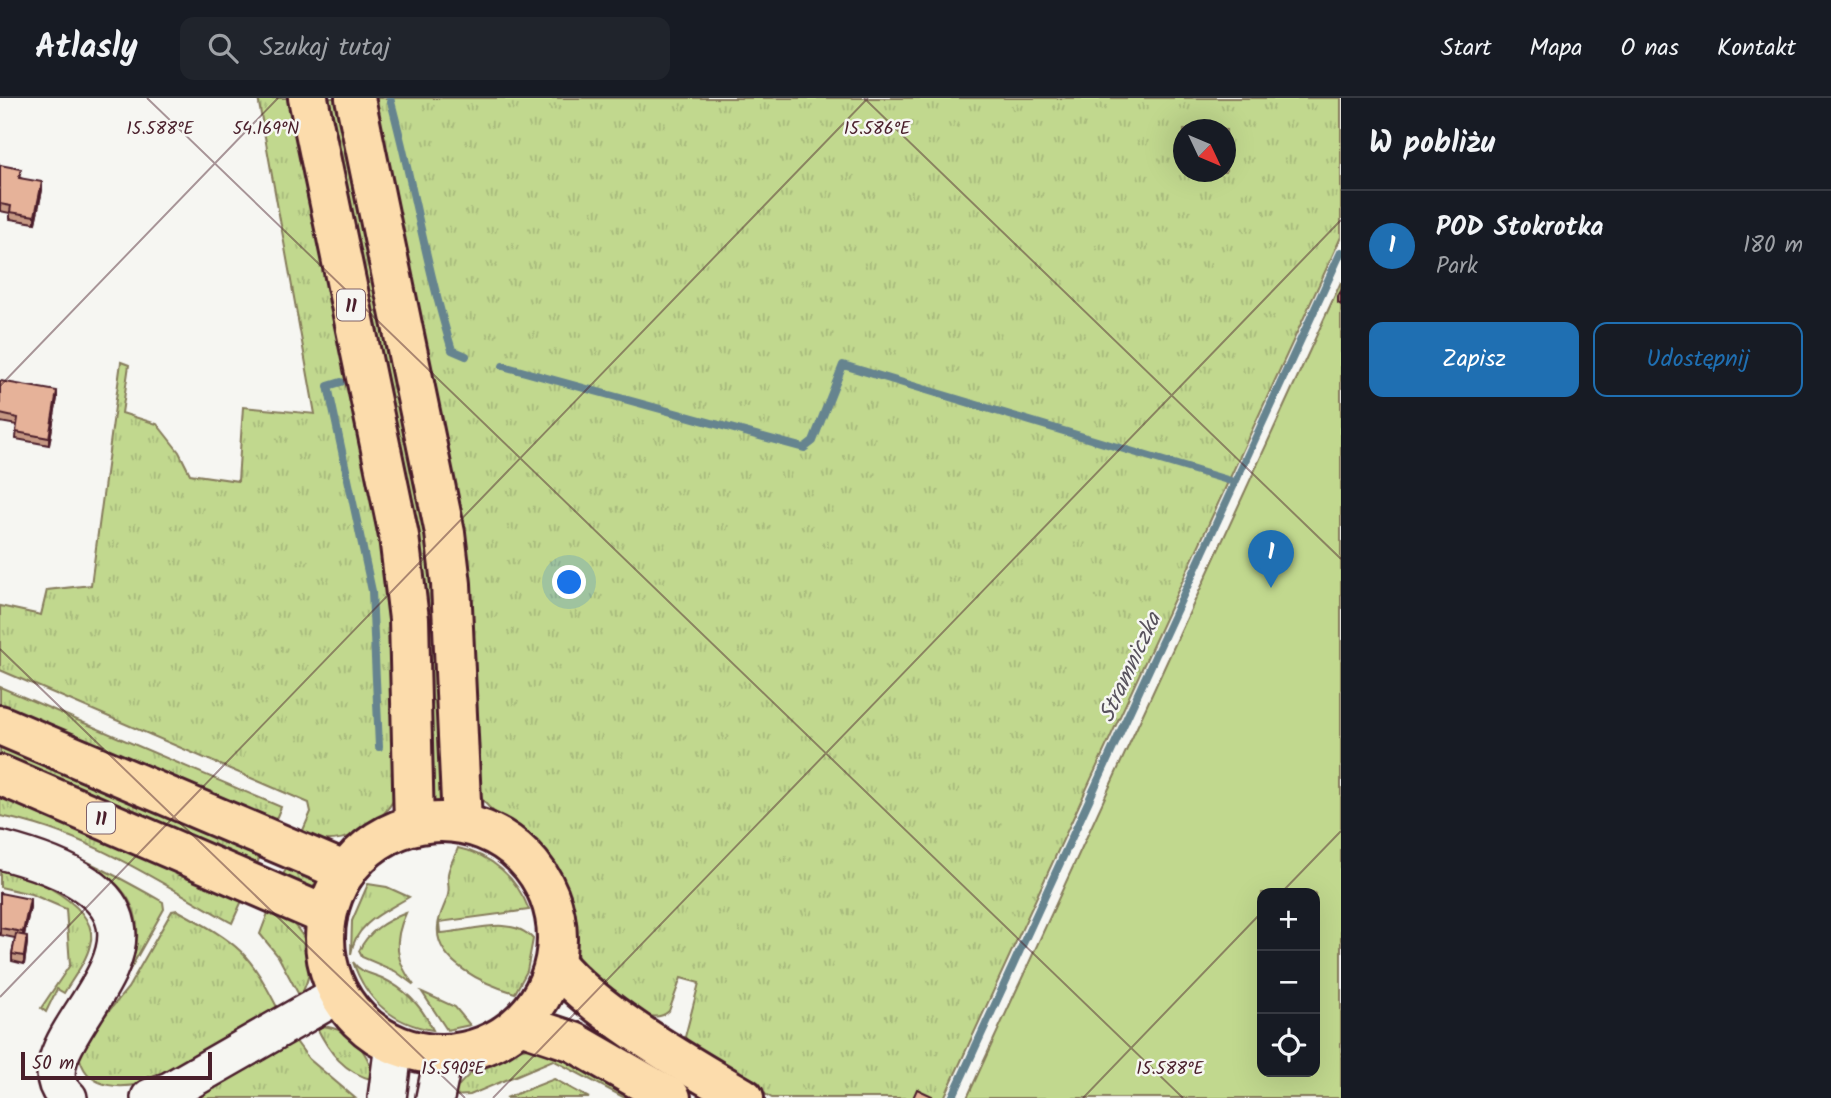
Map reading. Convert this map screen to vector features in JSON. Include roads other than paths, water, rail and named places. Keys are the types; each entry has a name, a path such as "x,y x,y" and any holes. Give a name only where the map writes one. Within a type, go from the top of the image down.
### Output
{"main road":[{"name":"11","path":"308,98 399,536 409,619 414,825"},
{"name":"11","path":"355,98 445,533 452,584 463,823"},
{"name":"11","path":"0,725 346,872"},
{"name":"11","path":"0,775 327,916"},
{"path":"463,823 503,839 535,869 554,908 558,930 555,964 542,996 520,1024 481,1047 444,1054 410,1050 394,1044 362,1023 340,994 327,956 327,916 334,893 346,872 376,842 414,825 463,823"},
{"path":"555,964 588,996 744,1098"},
{"path":"520,1024 557,1034 574,1042 671,1098"}],"street":[{"path":"0,850 48,866 77,881 93,892 106,906 112,918 113,948 108,962 69,1020 52,1054 50,1072 54,1093"},
{"path":"150,1098 170,1091 340,994"},
{"path":"387,1098 394,1044"},
{"path":"435,1098 444,1054"}],"waterway":[{"path":"390,98 452,350 466,356"},
{"name":"Stramniczka","path":"952,1098 1341,252"},
{"path":"503,366 804,448 813,441 843,365 1234,482"},
{"path":"341,382 328,386 372,591 379,747"}],"place":[{"name":"POD Stokrotka","path":"1271,588"}]}
